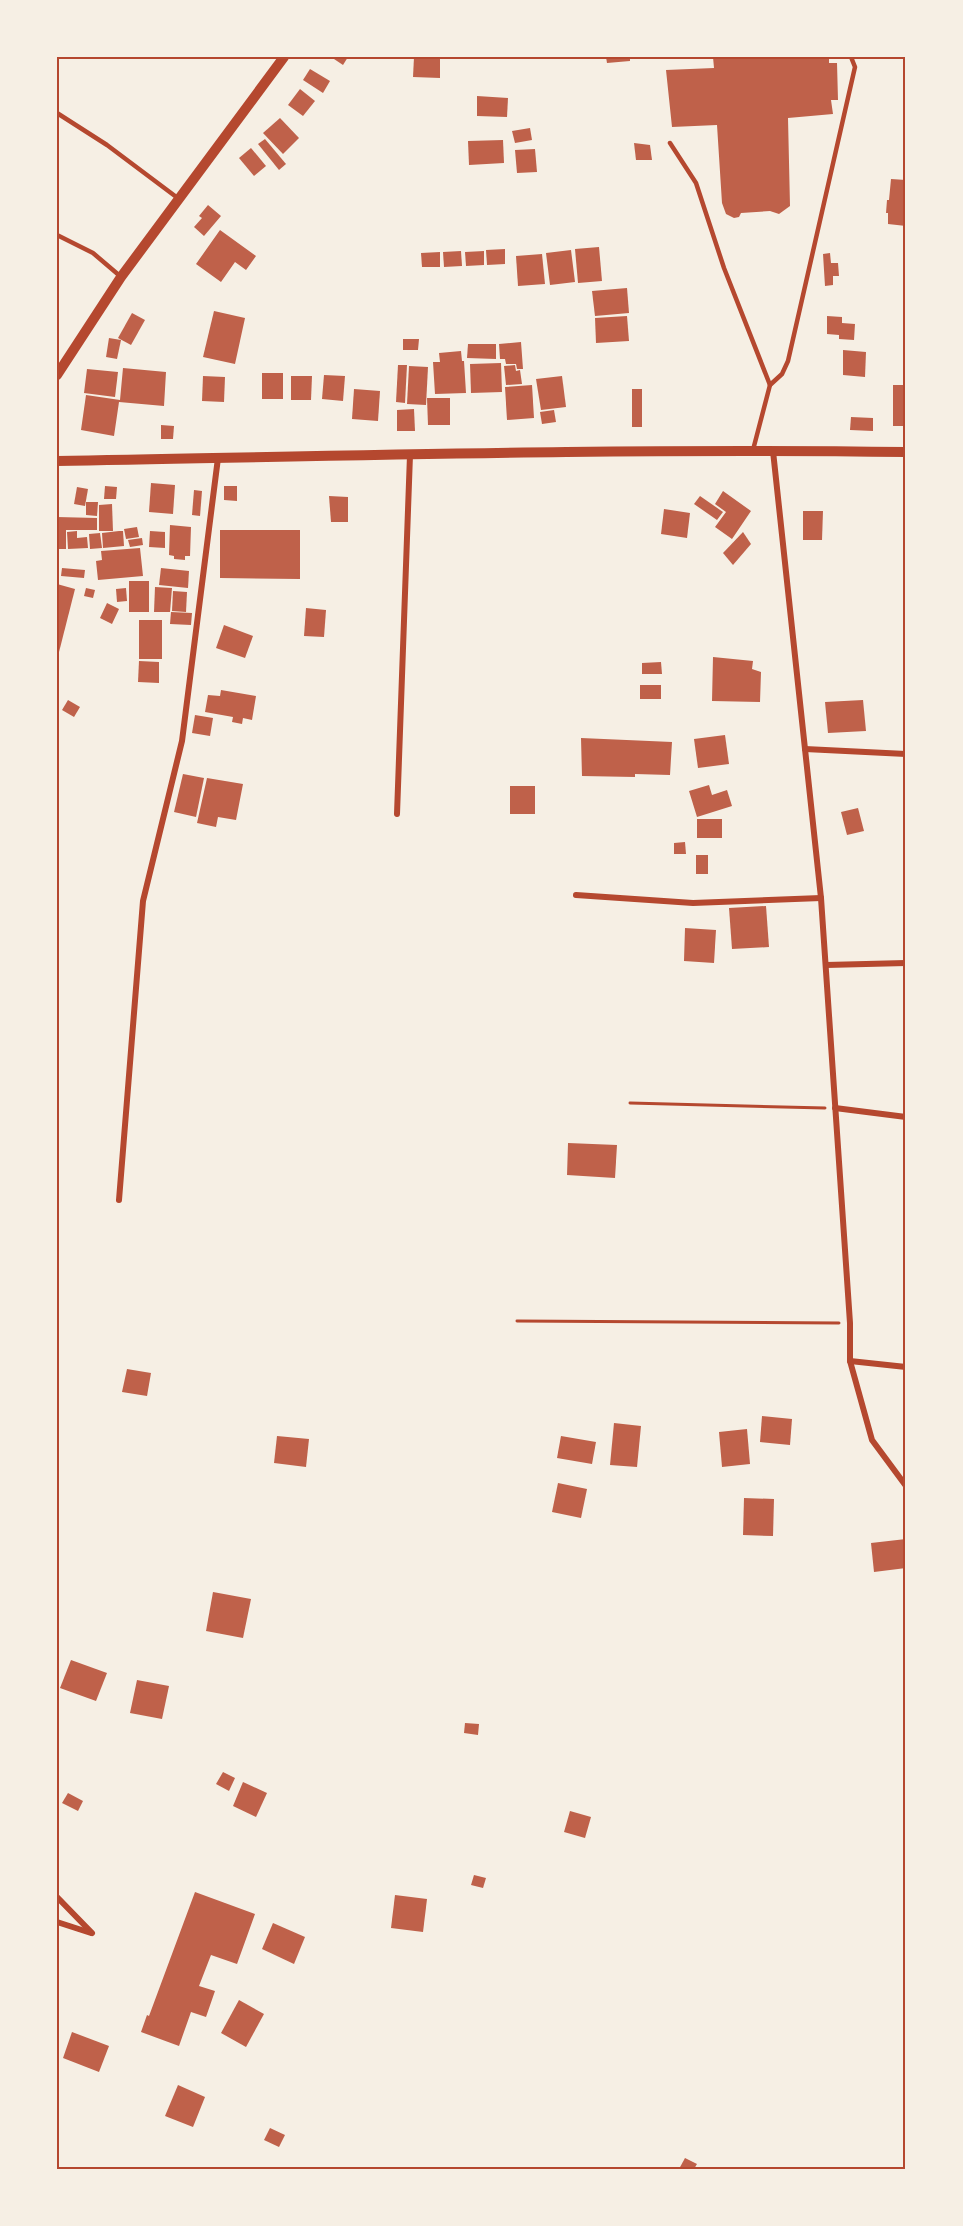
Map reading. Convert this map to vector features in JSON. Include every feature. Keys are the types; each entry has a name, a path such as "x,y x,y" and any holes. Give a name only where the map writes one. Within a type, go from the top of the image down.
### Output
{"street":[{"path":"57,375 121,277 284,57"},
{"path":"57,461 753,450 906,452"},
{"path":"773,450 821,898 850,1323 850,1361 872,1440 906,1486"},
{"path":"397,814 410,455"},
{"path":"119,1200 143,901 182,741 218,458"},
{"path":"805,749 906,754"},
{"path":"576,895 693,903 821,898"},
{"path":"826,965 906,963"},
{"path":"836,1108 906,1117"},
{"path":"850,1361 906,1367"},
{"path":"57,1897 92,1933 57,1922"}],"lane":[{"path":"753,450 770,385 782,374 788,361 855,67 851,57"},
{"path":"57,113 107,145 179,199"},
{"path":"670,143 696,183 724,268 770,385"},
{"path":"57,235 93,253 121,277"}],"path":[{"path":"630,1103 836,1108"},
{"path":"517,1322 850,1323"}],"building":[{"path":"331,57 348,57 343,65"},
{"path":"414,57 440,57 440,78 413,77"},
{"path":"606,57 630,57 630,61 607,63"},
{"path":"713,57 786,57 786,59 829,57 829,63 837,63 838,100 831,100 833,114 788,118 790,206 779,214 770,211 741,213 739,217 734,218 726,214 722,203 717,125 672,127 666,70 714,68"},
{"path":"310,69 330,81 323,93 303,80"},
{"path":"300,89 315,101 303,116 288,105"},
{"path":"477,96 508,98 507,117 477,116"},
{"path":"280,118 299,138 283,154 263,133"},
{"path":"530,128 532,140 515,143 512,131"},
{"path":"265,139 286,164 279,170 258,144"},
{"path":"503,140 504,163 469,165 468,141"},
{"path":"634,143 650,145 652,160 636,160"},
{"path":"251,148 266,166 254,176 239,158"},
{"path":"535,149 537,172 517,173 515,150"},
{"path":"891,179 906,180 906,226 888,224 888,213 886,213"},
{"path":"208,205 221,216 204,236 194,227 202,218 199,216"},
{"path":"220,230 256,256 246,270 235,262 221,282 196,264"},
{"path":"599,247 602,281 578,283 575,249"},
{"path":"505,249 505,264 487,265 486,250"},
{"path":"571,250 575,282 550,285 546,253"},
{"path":"461,251 462,266 444,267 443,252"},
{"path":"484,251 484,265 466,266 465,252"},
{"path":"440,252 440,267 422,267 421,253"},
{"path":"830,253 831,263 838,263 839,276 833,276 833,285 825,286 823,254"},
{"path":"542,254 545,284 518,286 516,256"},
{"path":"627,288 629,313 595,316 592,291"},
{"path":"214,311 245,318 235,364 203,357"},
{"path":"132,313 145,320 131,345 118,338"},
{"path":"627,316 629,341 596,343 595,318"},
{"path":"827,316 842,317 842,323 855,324 854,340 839,339 839,335 827,334"},
{"path":"109,338 121,340 117,359 106,357"},
{"path":"403,339 419,339 418,350 403,350"},
{"path":"521,342 523,369 517,369 516,364 506,364 505,359 500,359 499,344"},
{"path":"468,344 496,344 496,359 467,358"},
{"path":"843,350 866,352 865,377 843,375"},
{"path":"461,351 466,393 435,394 433,362 440,362 439,353"},
{"path":"501,363 502,392 471,393 470,364"},
{"path":"398,365 407,365 405,403 396,402"},
{"path":"515,365 516,371 520,370 522,384 506,385 504,366"},
{"path":"409,366 428,367 426,405 407,404"},
{"path":"123,368 166,372 164,406 119,402 114,436 81,430 86,395 120,400"},
{"path":"87,369 118,372 115,397 84,393"},
{"path":"262,373 283,373 283,399 262,399"},
{"path":"324,375 345,376 343,401 322,399"},
{"path":"203,376 225,377 224,402 202,401"},
{"path":"291,376 312,376 311,400 291,400"},
{"path":"562,376 566,407 541,410 536,379"},
{"path":"532,385 534,418 507,420 505,387"},
{"path":"893,385 906,385 906,426 893,426"},
{"path":"354,389 380,391 378,421 352,419"},
{"path":"632,389 642,389 642,427 632,427"},
{"path":"427,398 450,398 450,425 428,425"},
{"path":"414,409 415,431 397,431 397,410"},
{"path":"554,410 556,422 542,424 540,412"},
{"path":"851,417 873,418 873,431 850,430"},
{"path":"161,425 174,426 173,439 161,439"},
{"path":"151,483 175,485 173,514 149,512"},
{"path":"105,486 117,487 116,499 104,499"},
{"path":"224,486 237,486 237,501 224,500"},
{"path":"77,487 88,489 85,506 74,504"},
{"path":"194,490 202,491 200,516 192,515"},
{"path":"723,491 751,511 732,539 715,527 726,512 715,504"},
{"path":"329,496 348,497 348,522 331,522"},
{"path":"700,496 723,512 717,520 694,504"},
{"path":"86,502 98,502 97,516 86,515"},
{"path":"112,504 113,531 99,531 99,505"},
{"path":"664,509 690,513 687,538 661,534"},
{"path":"803,511 823,511 822,540 803,540"},
{"path":"57,517 97,518 97,530 66,530 66,549 58,549"},
{"path":"170,525 191,527 190,556 185,556 185,560 174,559 174,556 169,555"},
{"path":"137,527 139,537 126,539 124,529"},
{"path":"220,530 300,530 300,579 220,578"},
{"path":"77,531 77,538 87,537 88,548 68,549 67,532"},
{"path":"123,531 124,546 103,548 102,533"},
{"path":"150,531 165,532 165,548 149,547"},
{"path":"743,532 751,544 733,565 723,553"},
{"path":"100,533 102,548 90,549 89,534"},
{"path":"142,538 143,545 130,547 128,540"},
{"path":"140,548 143,576 98,580 96,561 102,560 101,551"},
{"path":"62,568 85,570 84,578 61,576"},
{"path":"161,568 189,571 188,588 159,585"},
{"path":"129,581 149,581 149,612 129,612"},
{"path":"57,584 75,589 58,656 57,656"},
{"path":"155,587 172,588 170,612 154,612"},
{"path":"86,588 95,590 93,598 84,596"},
{"path":"126,588 127,601 117,602 116,589"},
{"path":"173,591 187,592 186,612 172,611"},
{"path":"107,603 119,609 112,624 100,618"},
{"path":"306,608 326,610 324,637 304,636"},
{"path":"171,612 192,613 191,625 170,624"},
{"path":"139,620 162,620 162,659 139,659"},
{"path":"224,625 253,636 245,658 216,648"},
{"path":"713,657 753,661 752,669 761,672 760,702 712,701"},
{"path":"139,661 159,662 159,683 138,682"},
{"path":"661,662 662,674 642,674 642,663"},
{"path":"640,685 661,685 661,699 640,699"},
{"path":"221,690 256,696 252,720 243,718 242,724 232,722 233,717 205,712 208,695 220,696"},
{"path":"68,700 80,707 74,717 62,710"},
{"path":"863,700 866,731 828,733 825,702"},
{"path":"195,715 213,718 210,736 192,733"},
{"path":"725,735 729,764 698,768 694,739"},
{"path":"581,738 672,742 670,775 582,776"},
{"path":"183,774 204,778 196,817 174,812"},
{"path":"207,778 243,784 236,820 218,817 216,827 197,823"},
{"path":"709,785 712,795 727,790 732,806 697,817 689,791"},
{"path":"510,786 535,786 535,814 510,814"},
{"path":"858,808 864,831 847,835 841,812"},
{"path":"697,819 722,819 722,838 697,838"},
{"path":"685,842 686,854 674,854 674,843"},
{"path":"696,855 708,855 708,874 696,874"},
{"path":"766,906 769,947 732,949 729,908"},
{"path":"685,928 716,930 714,963 684,961"},
{"path":"568,1143 617,1145 615,1178 567,1175"},
{"path":"127,1369 151,1373 147,1396 122,1392"},
{"path":"762,1416 792,1419 790,1445 760,1442"},
{"path":"614,1423 641,1426 637,1467 610,1465"},
{"path":"747,1429 750,1464 722,1467 719,1432"},
{"path":"277,1436 309,1439 306,1467 274,1463"},
{"path":"561,1436 596,1442 592,1464 557,1458"},
{"path":"558,1483 587,1489 581,1518 552,1512"},
{"path":"744,1498 774,1499 773,1536 743,1535"},
{"path":"906,1539 906,1568 874,1572 871,1543"},
{"path":"213,1592 251,1599 243,1638 206,1631"},
{"path":"71,1660 107,1673 96,1701 60,1688"},
{"path":"137,1680 169,1686 162,1719 130,1713"},
{"path":"465,1723 479,1724 478,1735 464,1733"},
{"path":"223,1772 235,1778 229,1791 216,1784"},
{"path":"243,1782 267,1793 256,1817 233,1806"},
{"path":"68,1793 83,1801 78,1811 62,1803"},
{"path":"570,1811 591,1817 585,1838 564,1832"},
{"path":"474,1875 486,1878 483,1888 471,1885"},
{"path":"195,1892 255,1914 237,1964 211,1955 199,1986 215,1991 206,2017 191,2012 179,2046 141,2032"},
{"path":"395,1895 427,1899 423,1932 391,1928"},
{"path":"273,1923 305,1937 294,1964 262,1949"},
{"path":"239,2000 264,2014 246,2047 221,2033"},
{"path":"72,2032 109,2046 99,2072 63,2058"},
{"path":"178,2085 205,2097 193,2127 165,2116"},
{"path":"270,2128 285,2135 279,2147 264,2140"},
{"path":"685,2158 697,2164 694,2169 679,2169"}]}
